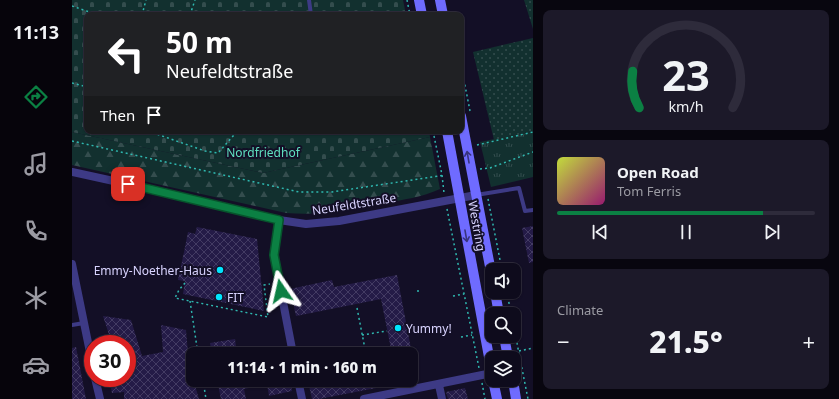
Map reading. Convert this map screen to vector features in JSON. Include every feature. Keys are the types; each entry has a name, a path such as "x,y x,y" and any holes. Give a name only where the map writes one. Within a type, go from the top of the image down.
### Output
{"main road":[{"path":"419,0 421,12"},
{"path":"440,0 442,12"},
{"name":"Westring","path":"464,132 489,263"},
{"name":"Westring","path":"448,134 488,351"},
{"path":"494,387 497,399"},
{"path":"514,387 516,399"}],"street":[{"name":"Neufeldtstraße","path":"72,172 279,220 306,224 339,221 476,195"},
{"path":"279,220 274,255 292,347"},
{"path":"72,264 86,335"},
{"path":"364,399 485,375"},
{"path":"439,385 442,399"},
{"path":"97,387 100,399"},
{"path":"299,387 302,399"}],"lane":[{"path":"310,0 311,12"},
{"path":"476,195 519,188 525,211 533,210"},
{"path":"72,325 84,323"}],"path":[{"path":"143,12 146,0"},
{"path":"191,12 195,0"},
{"path":"407,0 409,12"},
{"path":"72,6 89,12"},
{"path":"72,83 84,86"},
{"path":"477,145 533,132"},
{"path":"158,134 205,151 218,153 237,134"},
{"path":"434,134 442,175 445,201 485,399"},
{"path":"72,141 299,192 332,192 442,175"},
{"path":"471,170 490,168 533,152"},
{"path":"185,283 179,290 176,298 268,317 264,285 280,283"},
{"path":"453,296 464,294"},
{"path":"190,301 197,347"},
{"path":"357,308 365,347"},
{"path":"362,335 387,331"},
{"path":"461,337 472,335"},
{"path":"517,343 519,351 533,348"},
{"path":"521,362 528,399"},
{"path":"204,387 206,399"}],"green space":[{"name":"Nordfriedhof","path":"72,0 403,0 405,12 84,12 84,134 430,134 430,137 263,173 72,132"},
{"path":"524,0 533,0 533,29"},
{"path":"533,38 533,131 494,140 473,52"},
{"path":"533,131 533,177 491,187 480,142"},
{"path":"72,132 263,173 430,137 440,189 412,198 347,210 312,214 286,213 72,165"}],"building":[{"path":"533,226 533,262 529,263 522,228"},
{"name":"Emmy-Noether-Haus","path":"197,227 257,239 264,311 183,294 185,281 178,280 188,232 195,234"},
{"path":"397,275 411,347 391,347 381,299 296,316 290,289 332,280 334,287"},
{"path":"103,316 131,320 136,335 109,335"},
{"path":"161,325 186,330 187,347 186,347 186,387 195,387 199,399 124,399 124,392 112,393 111,387 136,387 136,336 142,356 163,352"},
{"path":"235,339 236,347 211,347 210,343"},
{"path":"76,347 86,399 72,399 72,348"},
{"path":"218,387 253,387 244,389 246,399 221,399"},
{"path":"268,387 291,387 292,391 269,396"},
{"path":"309,387 381,387 319,399 312,399"},
{"path":"465,388 468,399 448,399 446,392"}],"place":[{"name":"Emmy-Noether-Haus","path":"220,270"},
{"name":"FIT","path":"219,297"},
{"name":"Yummy!","path":"398,328"}],"route":[{"path":"128,184 279,220 274,255 281,291"}]}
